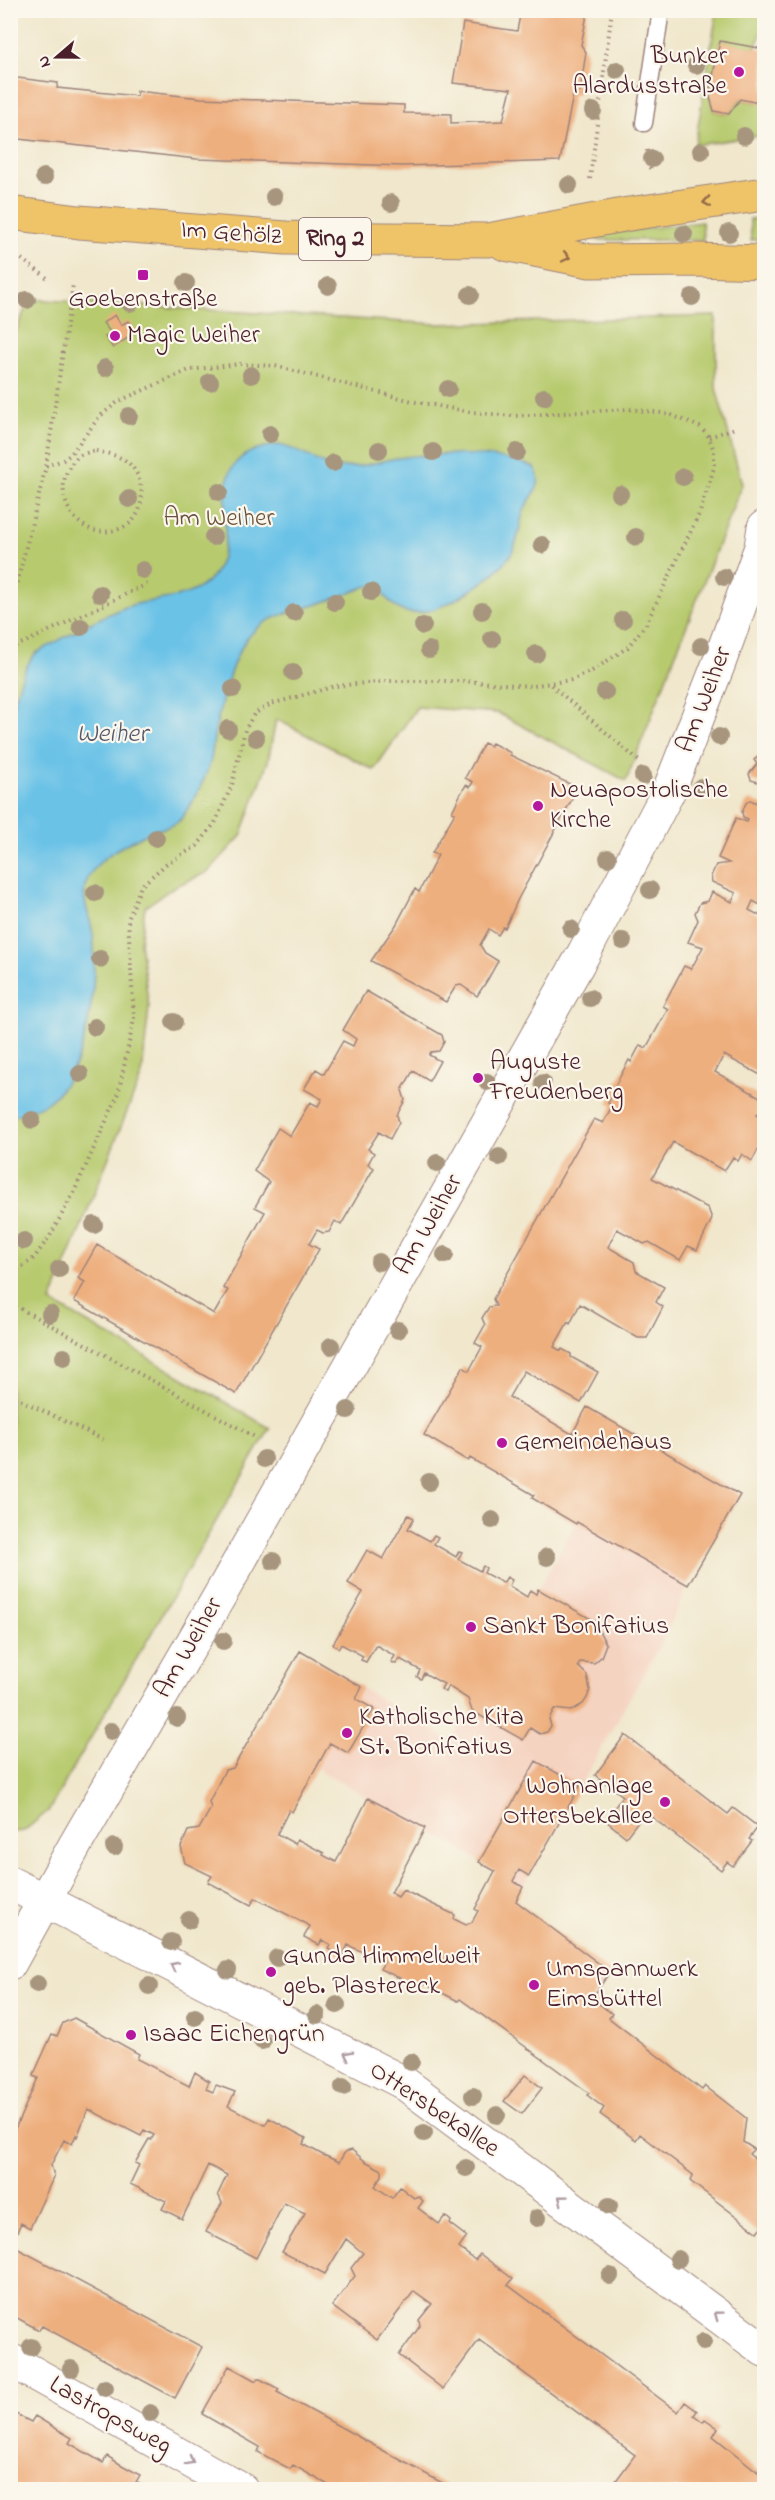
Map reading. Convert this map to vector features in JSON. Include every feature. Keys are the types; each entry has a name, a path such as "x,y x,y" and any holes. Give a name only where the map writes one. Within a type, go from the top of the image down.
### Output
{"main road":[{"name":"Im Gehölz","path":"10,213 79,222 286,238 488,240 629,214 765,194"},
{"name":"Im Gehölz","path":"488,240 590,261 765,262"}],"street":[{"name":"Am Weiher","path":"10,1963 589,943 670,788 727,642 761,547 764,528"},
{"name":"Ottersbekallee","path":"10,1883 404,2083 765,2350"},
{"name":"Lastropsweg","path":"10,2360 242,2490"}],"lane":[{"path":"644,123 661,10"}],"path":[{"path":"590,179 612,10"},
{"path":"10,256 20,258 50,280"},
{"path":"10,612 46,466 73,284"},
{"path":"10,1276 34,1258 50,1236 74,1192 118,1095 134,1019 128,920 141,886 166,864 197,846 215,823 232,785 245,730 254,714 271,704 346,685 387,681 464,681 530,686 571,680 610,661 628,647 646,624 700,512 714,468 714,451 709,437 700,427 669,414 629,409 512,416 471,412 416,402 275,366 240,364 189,370 119,401 100,416 71,454 63,460 46,466"},
{"path":"709,437 735,428"},
{"path":"71,454 80,455 96,451 116,456 128,463 138,478 143,495 141,507 134,520 118,530 102,533 88,530 75,519 66,504 63,490 67,471 80,455"},
{"path":"10,648 147,584"},
{"path":"550,684 640,762"},
{"path":"10,1303 255,1437"},
{"path":"10,1395 106,1441"}],"shaded area":[{"path":"587,1407 740,1495 688,1585 662,1641 523,1887 425,1828 254,1732 300,1651 452,1742 457,1729 472,1711 523,1740 530,1728 540,1734 547,1732 551,1726 549,1719 554,1709 571,1711 583,1704 590,1690 587,1675 578,1666 580,1662 594,1663 602,1657 606,1644 598,1629 600,1624 538,1589 599,1485 563,1451"}],"green space":[{"path":"717,11 764,11 764,27 755,48 720,42 709,94 714,111 729,114 740,99 764,104 764,135 695,145"},
{"path":"764,218 764,239 751,240 750,219"},
{"path":"702,222 703,240 597,240 595,234"},
{"name":"Am Weiher","path":"29,299 438,324 716,316 716,388 742,484 626,781 498,713 417,707 374,770 276,719 268,761 241,836 208,872 174,887 145,907 140,943 149,1007 142,1074 51,1302 270,1428 49,1810 24,1831 11,1832 10,348"}],"water":[{"name":"Weiher","path":"279,445 331,466 339,467 354,467 398,458 430,455 503,458 534,467 538,484 525,508 516,543 508,558 485,581 454,600 424,612 404,612 379,590 367,586 270,620 246,640 233,664 224,692 208,770 184,815 173,825 149,833 120,847 102,861 89,877 84,893 93,936 94,977 92,1001 81,1048 73,1070 62,1088 48,1102 11,1117 10,716 23,674 36,653 80,628 126,607 193,591 211,578 221,560 225,539 225,498 228,479 236,463 252,451"}],"building":[{"path":"521,10 588,10 581,45 586,52 580,92 573,95 560,161 403,166 197,159 10,138 10,77 58,83 57,88 137,96 137,91 201,98 404,105 404,113 451,114 451,123 503,121 511,89 453,83 463,23 517,31"},
{"name":"Bunker Alardusstraße","path":"720,41 764,49 764,104 740,99 729,114 714,111 709,94"},
{"path":"115,315 121,325 128,321 136,332 113,348 105,337 111,333 103,323"},
{"path":"484,743 490,746 492,743 511,753 510,755 578,788 518,899 505,928 503,927 498,935 489,929 480,945 485,953 498,961 488,979 477,996 461,985 456,986 446,1002 371,961 396,925 415,889 419,892 438,855 432,853 455,813 452,812 461,793 466,785 470,787 473,782 465,778"},
{"path":"764,755 764,784 751,780 749,774 757,764 754,760 758,757 762,760"},
{"path":"750,800 764,806 764,907 753,901 749,910 764,918 764,980 759,990 764,993 764,1077 724,1055 715,1072 760,1097 763,1105 757,1114 763,1118 761,1124 764,1126 764,1138 752,1161 742,1154 738,1161 733,1157 724,1171 673,1142 652,1178 708,1208 712,1219 697,1250 688,1246 680,1260 649,1242 644,1244 617,1229 608,1247 634,1262 636,1271 664,1287 656,1302 663,1307 647,1338 638,1338 580,1304 554,1347 571,1354 571,1357 598,1372 581,1403 524,1371 509,1397 572,1434 587,1407 740,1495 688,1585 577,1522 576,1524 532,1498 534,1495 470,1458 468,1461 424,1435 463,1367 469,1371 482,1347 475,1343 485,1325 482,1318 489,1307 496,1306 493,1299 594,1119 603,1123 612,1106 608,1103 617,1087 615,1086 629,1060 631,1062 640,1045 646,1048 668,1009 663,1006 684,966 691,969 703,947 688,942 698,920 695,913 700,903 708,901 712,892 732,902 736,893 712,882 711,876 716,865 729,863 718,858 736,818 747,822 748,819 743,817 742,812"},
{"path":"366,991 442,1035 444,1042 439,1051 431,1052 429,1055 440,1061 429,1081 413,1071 402,1090 405,1100 397,1115 399,1122 390,1139 379,1132 368,1149 374,1153 368,1164 374,1168 341,1225 335,1221 329,1232 323,1233 317,1230 309,1244 319,1249 236,1394 74,1301 85,1282 78,1278 97,1245 214,1314 228,1290 223,1288 265,1212 255,1207 269,1182 254,1171 278,1128 290,1136 310,1102 318,1106 322,1099 304,1089 316,1069 324,1074 343,1041 353,1046 356,1039 343,1030"},
{"name":"Sankt Bonifatius","path":"408,1515 414,1518 408,1529 430,1541 434,1535 438,1537 434,1544 456,1557 459,1551 462,1552 458,1559 480,1571 483,1566 486,1568 484,1573 503,1583 507,1577 512,1580 509,1586 527,1597 530,1590 536,1594 538,1589 600,1624 598,1629 606,1644 601,1657 594,1663 580,1662 578,1666 587,1675 590,1690 587,1698 583,1704 571,1711 554,1709 549,1719 551,1726 547,1732 540,1734 530,1728 523,1740 472,1711 468,1699 448,1686 445,1692 441,1689 444,1684 424,1673 421,1679 417,1677 420,1670 400,1659 396,1664 391,1662 395,1656 376,1645 366,1662 361,1660 363,1656 341,1644 339,1648 333,1644 363,1592 348,1583 367,1550 383,1559"},
{"path":"300,1651 362,1687 356,1699 374,1709 348,1753 330,1743 292,1812 289,1810 277,1834 295,1844 297,1839 336,1862 368,1798 425,1828 391,1893 398,1897 403,1890 455,1915 454,1919 466,1925 472,1922 478,1911 475,1909 495,1871 479,1862 536,1761 580,1786 529,1876 519,1870 513,1881 523,1887 516,1901 610,1972 592,1998 612,2014 609,2018 702,2090 705,2086 746,2118 743,2142 754,2149 749,2154 754,2158 764,2151 764,2230 761,2227 757,2232 690,2181 693,2175 640,2134 636,2140 600,2114 604,2108 587,2095 589,2093 460,1999 458,2001 421,1982 419,1987 380,1969 384,1962 348,1945 342,1957 328,1949 330,1944 322,1940 319,1945 304,1937 310,1926 255,1898 251,1905 208,1882 212,1876 185,1863 181,1847 188,1831 199,1829 211,1808 209,1802 225,1770 233,1768"},
{"name":"Wohnanlage Ottersbekallee","path":"625,1735 728,1814 733,1808 758,1827 749,1839 752,1841 733,1866 727,1862 721,1870 645,1812 626,1837 605,1820 623,1796 595,1775"},
{"path":"74,2018 139,2054 137,2059 189,2086 195,2072 209,2081 206,2089 213,2092 216,2085 235,2092 228,2106 265,2125 269,2118 306,2138 303,2144 321,2154 339,2162 345,2152 352,2150 365,2161 382,2170 382,2176 375,2186 392,2198 400,2187 414,2198 418,2196 423,2201 418,2208 439,2224 445,2216 451,2221 450,2224 467,2237 459,2248 475,2260 480,2254 513,2279 508,2285 678,2412 685,2402 697,2411 694,2415 703,2422 705,2419 718,2428 713,2436 758,2472 762,2465 764,2467 764,2490 609,2490 635,2455 479,2340 443,2389 399,2355 420,2326 419,2320 432,2304 414,2291 377,2340 332,2306 355,2276 351,2268 363,2253 346,2239 325,2274 282,2252 305,2213 284,2203 256,2258 206,2232 222,2203 218,2194 227,2175 208,2165 182,2219 162,2209 166,2201 130,2184 139,2165 135,2163 149,2139 151,2140 154,2135 144,2130 141,2136 88,2109 77,2137 76,2135 72,2144 64,2140 51,2165 54,2176 30,2228 21,2223 11,2245 202,2347 175,2398 42,2326 39,2330 10,2314 10,2132 13,2133 38,2078 33,2076 52,2034 57,2036 63,2023"},
{"path":"525,2075 542,2088 522,2114 504,2101"},
{"path":"229,2366 256,2381 258,2378 279,2389 277,2392 455,2490 337,2490 293,2465 290,2469 258,2452 260,2447 202,2414"},
{"path":"10,2411 31,2422 35,2416 72,2438 69,2443 103,2463 107,2456 140,2475 136,2482 151,2490 19,2490 10,2485"}],"place":[{"name":"Bunker Alardusstraße","path":"739,72"},
{"name":"Goebenstraße","path":"143,275"},
{"name":"Magic Weiher","path":"115,336"},
{"name":"Neuapostolische Kirche","path":"538,806"},
{"name":"Auguste Freudenberg","path":"478,1078"},
{"name":"Gemeindehaus","path":"502,1443"},
{"name":"Sankt Bonifatius","path":"471,1627"},
{"name":"Katholische Kita St. Bonifatius","path":"347,1733"},
{"name":"Wohnanlage Ottersbekallee","path":"665,1802"},
{"name":"Gunda Himmelweit geb. Plastereck","path":"271,1972"},
{"name":"Umspannwerk Eimsbüttel","path":"534,1985"},
{"name":"Isaac Eichengrün","path":"131,2035"}]}
